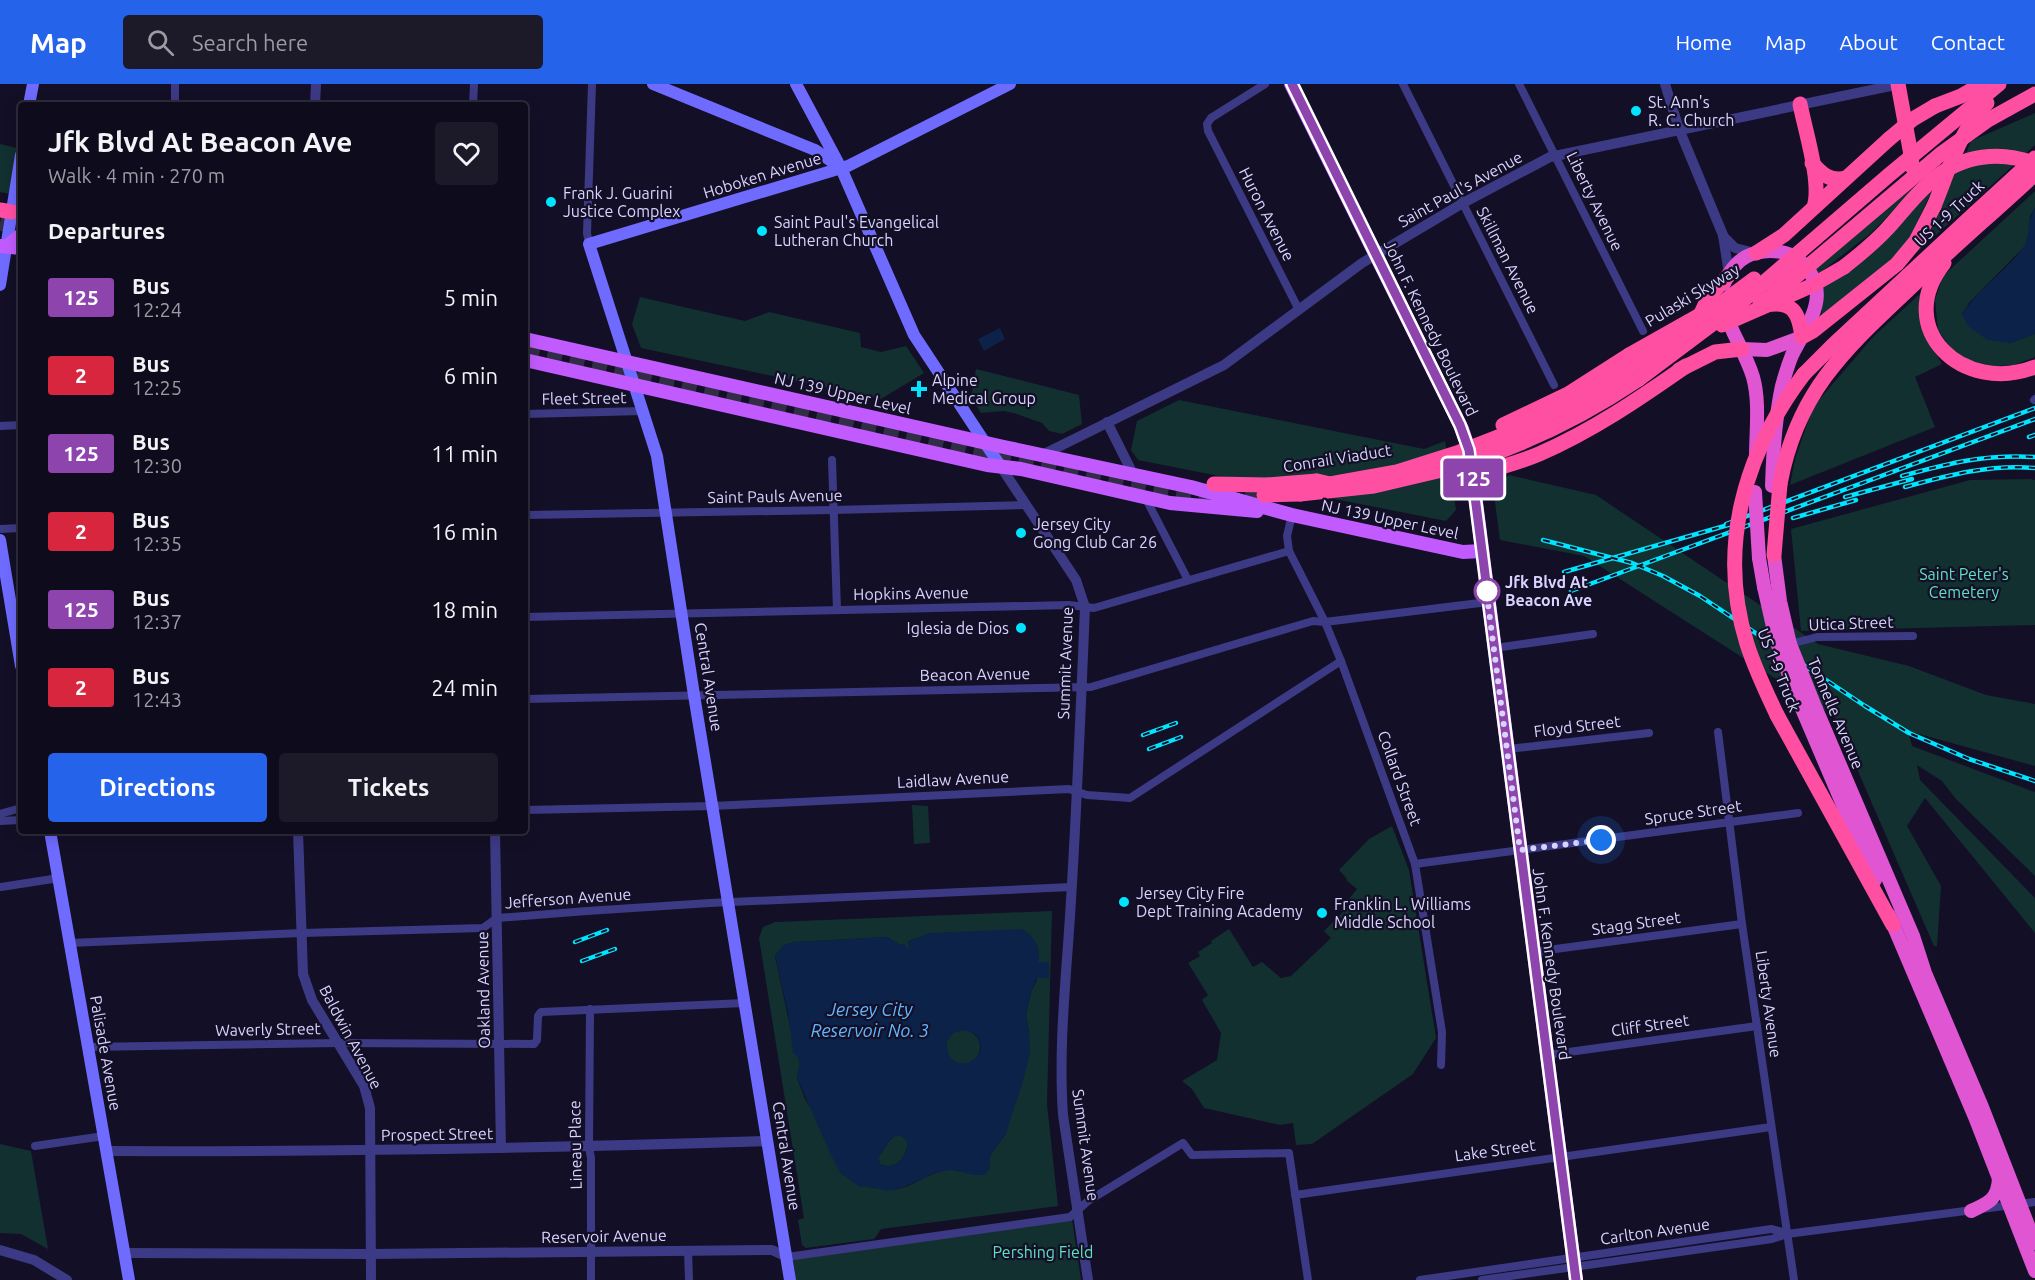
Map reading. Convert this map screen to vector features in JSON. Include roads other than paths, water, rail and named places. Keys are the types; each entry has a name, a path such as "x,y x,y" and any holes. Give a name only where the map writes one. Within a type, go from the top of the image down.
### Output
{"highway":[{"path":"1898,189 1908,177 1912,163 1899,84"},
{"path":"1692,326 1709,296 1739,262 1777,240 1889,139 1922,113 1984,84"},
{"name":"Pulaski Skyway","path":"1418,464 1544,406 1592,380 1738,291 1838,210 1984,84"},
{"name":"Pulaski Skyway","path":"1442,470 1516,446 1589,410 1639,379 1739,304 1999,84"},
{"path":"1589,410 1636,394 1714,352 1767,350 1802,337 1824,324 1897,264 1916,241 1934,207 1968,126 2007,84"},
{"path":"1749,309 1769,298 1942,153 1962,139 2030,103"},
{"path":"1800,104 1812,163 1816,196 1814,207"},
{"path":"1639,379 1724,324 1804,289 1844,267 1880,236 1928,184 1951,167 1969,160 1990,156 2013,157 2035,164"},
{"name":"US 1-9 Truck","path":"1980,217 2035,158"},
{"path":"1812,163 1825,176 1838,180 1846,178"},
{"name":"US 1-9 Truck","path":"1893,925 1777,716 1751,656 1740,615 1735,568 1738,520 1748,476 1766,432 1790,392 1816,361 1980,217 2035,174"},
{"path":"1980,217 1934,280 1928,305 1931,329 1948,356 1972,370 1986,374 2002,374 2035,367"},
{"path":"1776,485 1794,430 1828,371 1874,321 1980,217"},
{"path":"1756,253 1785,253 1797,258 1815,285 1817,302 1812,320 1789,364 1782,389 1774,439 1776,485 1767,556"},
{"path":"1418,464 1501,436 1564,408 1618,377 1692,326 1724,310 1744,291 1805,267"},
{"path":"1724,310 1723,289 1728,275"},
{"path":"1724,310 1749,309 1776,303 1790,306 1798,317 1802,337"},
{"name":"Tonnelle Avenue","path":"1724,310 1753,377 1756,397 1755,492 1767,556 1790,644 1982,1107 2016,1205 2035,1271"},
{"path":"1473,473 1524,460 1570,439 1623,409 1686,366"},
{"name":"Conrail Viaduct","path":"1266,490 1317,481 1330,484 1376,477 1418,464"},
{"name":"Conrail Viaduct","path":"1266,490 1300,494 1374,486 1442,470"},
{"path":"1214,484 1266,490"},
{"name":"Tonnelle Avenue","path":"1767,556 1764,587 1776,640 1797,697 1999,1176 2035,1243"},
{"path":"1971,1211 1986,1204 1995,1196 1999,1176"}],"main road":[{"path":"30,102 33,84"},
{"path":"653,84 815,150 841,168"},
{"name":"Summit Avenue","path":"796,84 841,168 914,335 1001,467"},
{"name":"Hoboken Avenue","path":"590,244 841,168 1010,84"},
{"name":"John F. Kennedy Boulevard","path":"1292,84 1462,429 1469,450 1575,1268"},
{"path":"0,285 3,246 18,174"},
{"path":"3,246 18,237"},
{"name":"Central Avenue","path":"590,244 657,456 790,1280"},
{"path":"3,246 18,248"},
{"name":"NJ 139 Upper Level","path":"528,340 1219,493 1292,515 1463,552 1482,551"},
{"name":"NJ 139 Upper Level","path":"528,361 1001,467 1021,469 1146,499 1292,515"},
{"path":"0,540 18,628"},
{"name":"Palisade Avenue","path":"51,834 129,1280"}],"street":[{"path":"175,84 176,102"},
{"path":"315,102 316,84"},
{"path":"473,102 474,84"},
{"name":"Central Avenue","path":"590,244 587,233 592,84"},
{"name":"Huron Avenue","path":"1265,84 1211,117 1207,124 1208,132 1299,310"},
{"name":"Skillman Avenue","path":"1403,84 1554,385"},
{"name":"Liberty Avenue","path":"1520,84 1643,331"},
{"path":"1665,84 1679,129 1723,236 1728,256 1728,275"},
{"name":"Saint Paul's Avenue","path":"1042,454 1224,366 1376,255 1463,203 1555,155 1899,84"},
{"path":"1723,236 1735,248 1756,253"},
{"name":"Fleet Street","path":"528,414 643,411"},
{"path":"1107,422 1133,474"},
{"path":"0,426 18,425"},
{"path":"832,460 837,610"},
{"name":"Summit Avenue","path":"1001,467 1076,580 1085,608 1061,1089 1088,1280"},
{"path":"1146,499 1188,580"},
{"name":"Saint Pauls Avenue","path":"528,515 1026,505"},
{"name":"Collard Street","path":"1292,515 1287,536 1289,551 1325,622 1341,661 1415,864 1442,1032 1441,1065"},
{"path":"0,529 18,528"},
{"name":"Hopkins Avenue","path":"528,617 1069,605 1085,608 1102,606 1289,551"},
{"name":"Beacon Avenue","path":"528,699 1091,687 1313,621 1325,622 1488,602"},
{"path":"1495,648 1593,634"},
{"name":"Utica Street","path":"1790,644 1817,637 1913,636"},
{"name":"Laidlaw Avenue","path":"528,810 713,806 1069,789 1087,795 1130,798 1341,661"},
{"name":"Liberty Avenue","path":"1718,732 1742,924 1794,1280"},
{"name":"Floyd Street","path":"1508,749 1649,733"},
{"path":"0,813 18,809"},
{"name":"Spruce Street","path":"1415,864 1798,813"},
{"path":"0,821 18,819"},
{"name":"Baldwin Avenue","path":"298,834 303,974 312,1000 364,1086 370,1108 371,1280"},
{"name":"Oakland Avenue","path":"495,834 501,1148"},
{"path":"1,887 59,878"},
{"name":"Jefferson Avenue","path":"70,943 483,927 497,918 728,902 1072,887"},
{"name":"Stagg Street","path":"1533,952 1742,924"},
{"name":"Waverly Street","path":"88,1047 338,1043 534,1044 537,1040 538,1016 541,1012 745,1003"},
{"name":"Lineau Place","path":"590,1009 591,1280"},
{"name":"Cliff Street","path":"1547,1055 1757,1026"},
{"name":"Lake Street","path":"1295,1195 1771,1127"},
{"path":"35,1146 104,1136"},
{"name":"Prospect Street","path":"107,1151 589,1147 768,1141"},
{"name":"Reservoir Avenue","path":"124,1253 371,1254 772,1250 787,1257 1070,1217 1088,1201 1183,1143 1192,1155 1289,1152 1295,1195"},
{"path":"1295,1195 1308,1280"},
{"name":"Carlton Avenue","path":"1420,1280 1485,1277 1575,1268 1634,1253 1703,1244 1771,1229 1787,1234 2035,1202"},
{"path":"0,1250 34,1260 67,1280"},
{"path":"688,1251 689,1280"}],"water":[{"path":"2035,208 2035,334 2010,343 1988,340 1969,327 1962,314 2023,248 2027,239 2030,218"},
{"path":"1000,328 1005,339 984,351 978,339"},
{"name":"Jersey City Reservoir No. 3","path":"1021,929 1030,934 1036,942 1039,952 1038,962 1049,962 1049,978 1037,978 1031,992 1026,1015 1030,1053 1023,1081 1006,1133 990,1156 990,1168 985,1175 952,1170 934,1173 902,1188 887,1191 860,1187 840,1173 797,1078 800,1064 793,1053 788,1013 775,956 784,945 795,942 887,937 899,944 904,944 909,950 908,942 928,933","holes":["963,1030 976,1036 980,1049 973,1061 959,1063 953,1060 948,1053 947,1042 953,1033","895,1136 901,1136 907,1140 906,1152 896,1164 891,1166 880,1164 878,1158"]}],"tunnel":[{"path":"0,223 18,227"},
{"path":"528,350 1156,490 1207,496 1264,495"}],"railway":[{"path":"1726,524 2035,408"},
{"path":"1571,591 2035,419"},
{"path":"2029,437 2035,435"},
{"path":"1902,476 1968,460 2017,456 2035,457"},
{"path":"1905,487 1986,469 2035,468"},
{"path":"1845,497 1912,479"},
{"path":"1793,518 1856,500"},
{"path":"1564,572 1735,523"},
{"path":"1543,540 1632,563 1663,576 1700,596 1909,733 1969,759 2035,781"},
{"path":"1143,735 1176,723"},
{"path":"1149,749 1181,737"},
{"path":"575,942 607,930"},
{"path":"582,961 615,949"}],"place":[{"name":"St. Ann's R. C. Church","path":"1636,111"},
{"name":"Frank J. Guarini Justice Complex","path":"551,202"},
{"name":"Saint Paul's Evangelical Lutheran Church","path":"762,231"},
{"name":"Alpine Medical Group","path":"919,389"},
{"name":"Jersey City Gong Club Car 26","path":"1021,533"},
{"name":"Jfk Blvd At Beacon Ave","path":"1487,591"},
{"name":"Iglesia de Dios","path":"1021,628"},
{"name":"Jersey City Fire Dept Training Academy","path":"1124,902"},
{"name":"Franklin L. Williams Middle School","path":"1322,913"}],"park label":[{"name":"Saint Peter's Cemetery","path":"1964,583"},
{"name":"Pershing Field","path":"1043,1252"}]}
